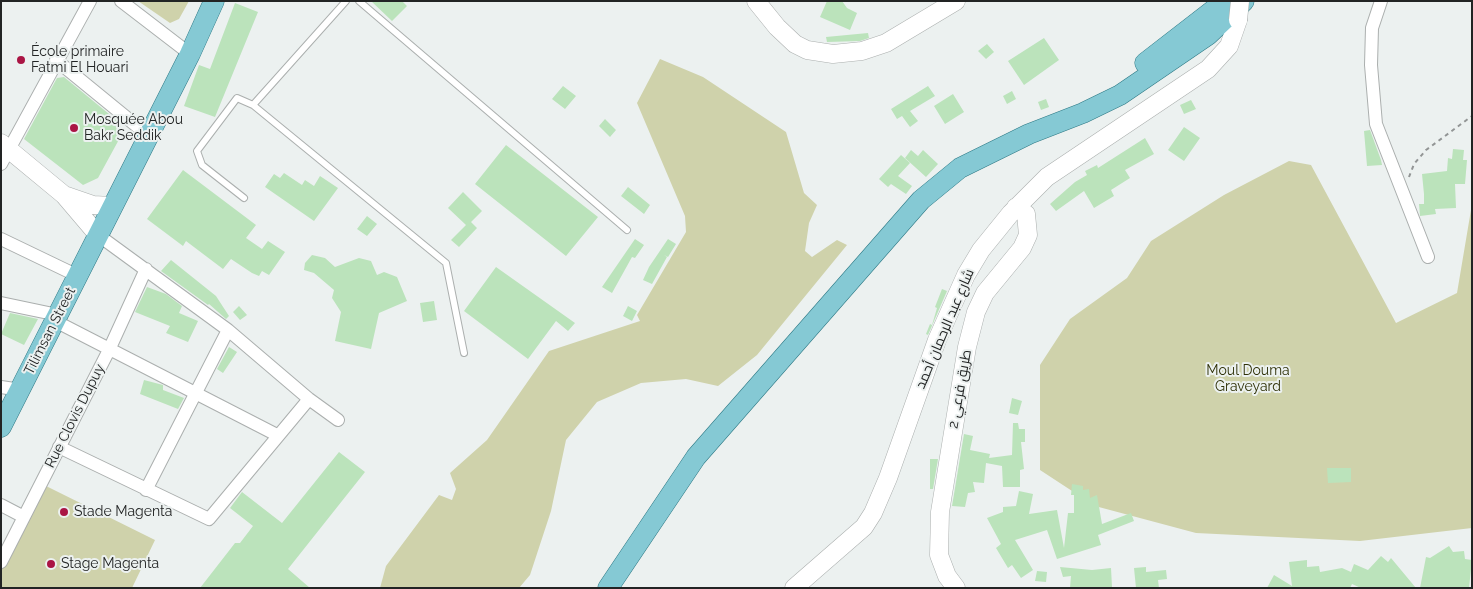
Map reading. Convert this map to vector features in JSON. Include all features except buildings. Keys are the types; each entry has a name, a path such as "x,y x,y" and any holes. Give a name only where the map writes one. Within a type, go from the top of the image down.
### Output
{"main road":[{"name":"Tilimsan Street","path":"1,427 11,389 57,318 190,54 214,1"},
{"path":"756,1 777,27 796,44 807,50 833,54 862,51 886,43 956,1"},
{"path":"960,168 967,158 995,140 1132,72 1225,1"},
{"name":"شارع عبد الرحمان أحمد","path":"794,588 864,527 873,513 888,478 937,340 966,275 981,250 1016,207 1047,177 1208,68 1229,46 1241,11 1240,1"},
{"path":"608,588 696,457 742,402 921,200 960,168 1029,134 1083,113 1120,95 1241,11"},
{"path":"4,152 64,195 98,235"},
{"path":"64,195 93,205 112,206"},
{"name":"طريق فرعي 2","path":"956,588 947,576 939,555 940,512 967,347 976,312 985,293 1022,248 1028,235 1026,214 1016,207"}],"street":[{"path":"4,152 90,1"},
{"path":"121,1 190,54"},
{"path":"1381,1 1372,28 1371,65 1376,124 1428,256"},
{"path":"56,60 149,136"},
{"path":"98,235 228,330 309,399 338,420"},
{"path":"1,239 78,276"},
{"name":"Rue Clovis Dupuy","path":"1,562 109,350 146,269"},
{"path":"1,303 57,318 109,350 277,435"},
{"path":"146,490 228,330"},
{"path":"59,447 209,519 277,435 309,399"},
{"path":"1,505 24,517"}],"lane":[{"path":"254,106 346,1"},
{"path":"359,1 627,230"},
{"path":"244,198 202,164 197,152 236,98 254,106 446,263 464,353"}],"path":[{"path":"1403,194 1414,164 1426,150 1472,116"}],"green space":[{"path":"138,1 189,1 179,19 170,23"},
{"path":"660,59 703,77 786,132 804,193 817,205 809,223 805,251 812,257 837,240 847,245 757,355 718,386 686,379 641,383 597,402 566,440 551,511 530,575 519,588 380,588 386,566 439,495 452,500 456,489 450,473 487,440 549,351 640,321 637,315 686,232 685,216 637,103"},
{"name":"Moul Douma Graveyard","path":"1289,161 1311,165 1396,323 1457,293 1472,204 1472,528 1360,541 1196,533 1095,506 1040,470 1040,365 1070,319 1127,278 1151,241 1224,195"},
{"name":"Stade Magenta","path":"44,485 155,540 132,588 1,588 1,567"}],"place":[{"name":"École primaire Fatmi El Houari","path":"21,60"},
{"name":"Mosquée Abou Bakr Seddik","path":"74,128"},
{"name":"Stade Magenta","path":"64,512"},
{"name":"Stage Magenta","path":"51,564"}]}
